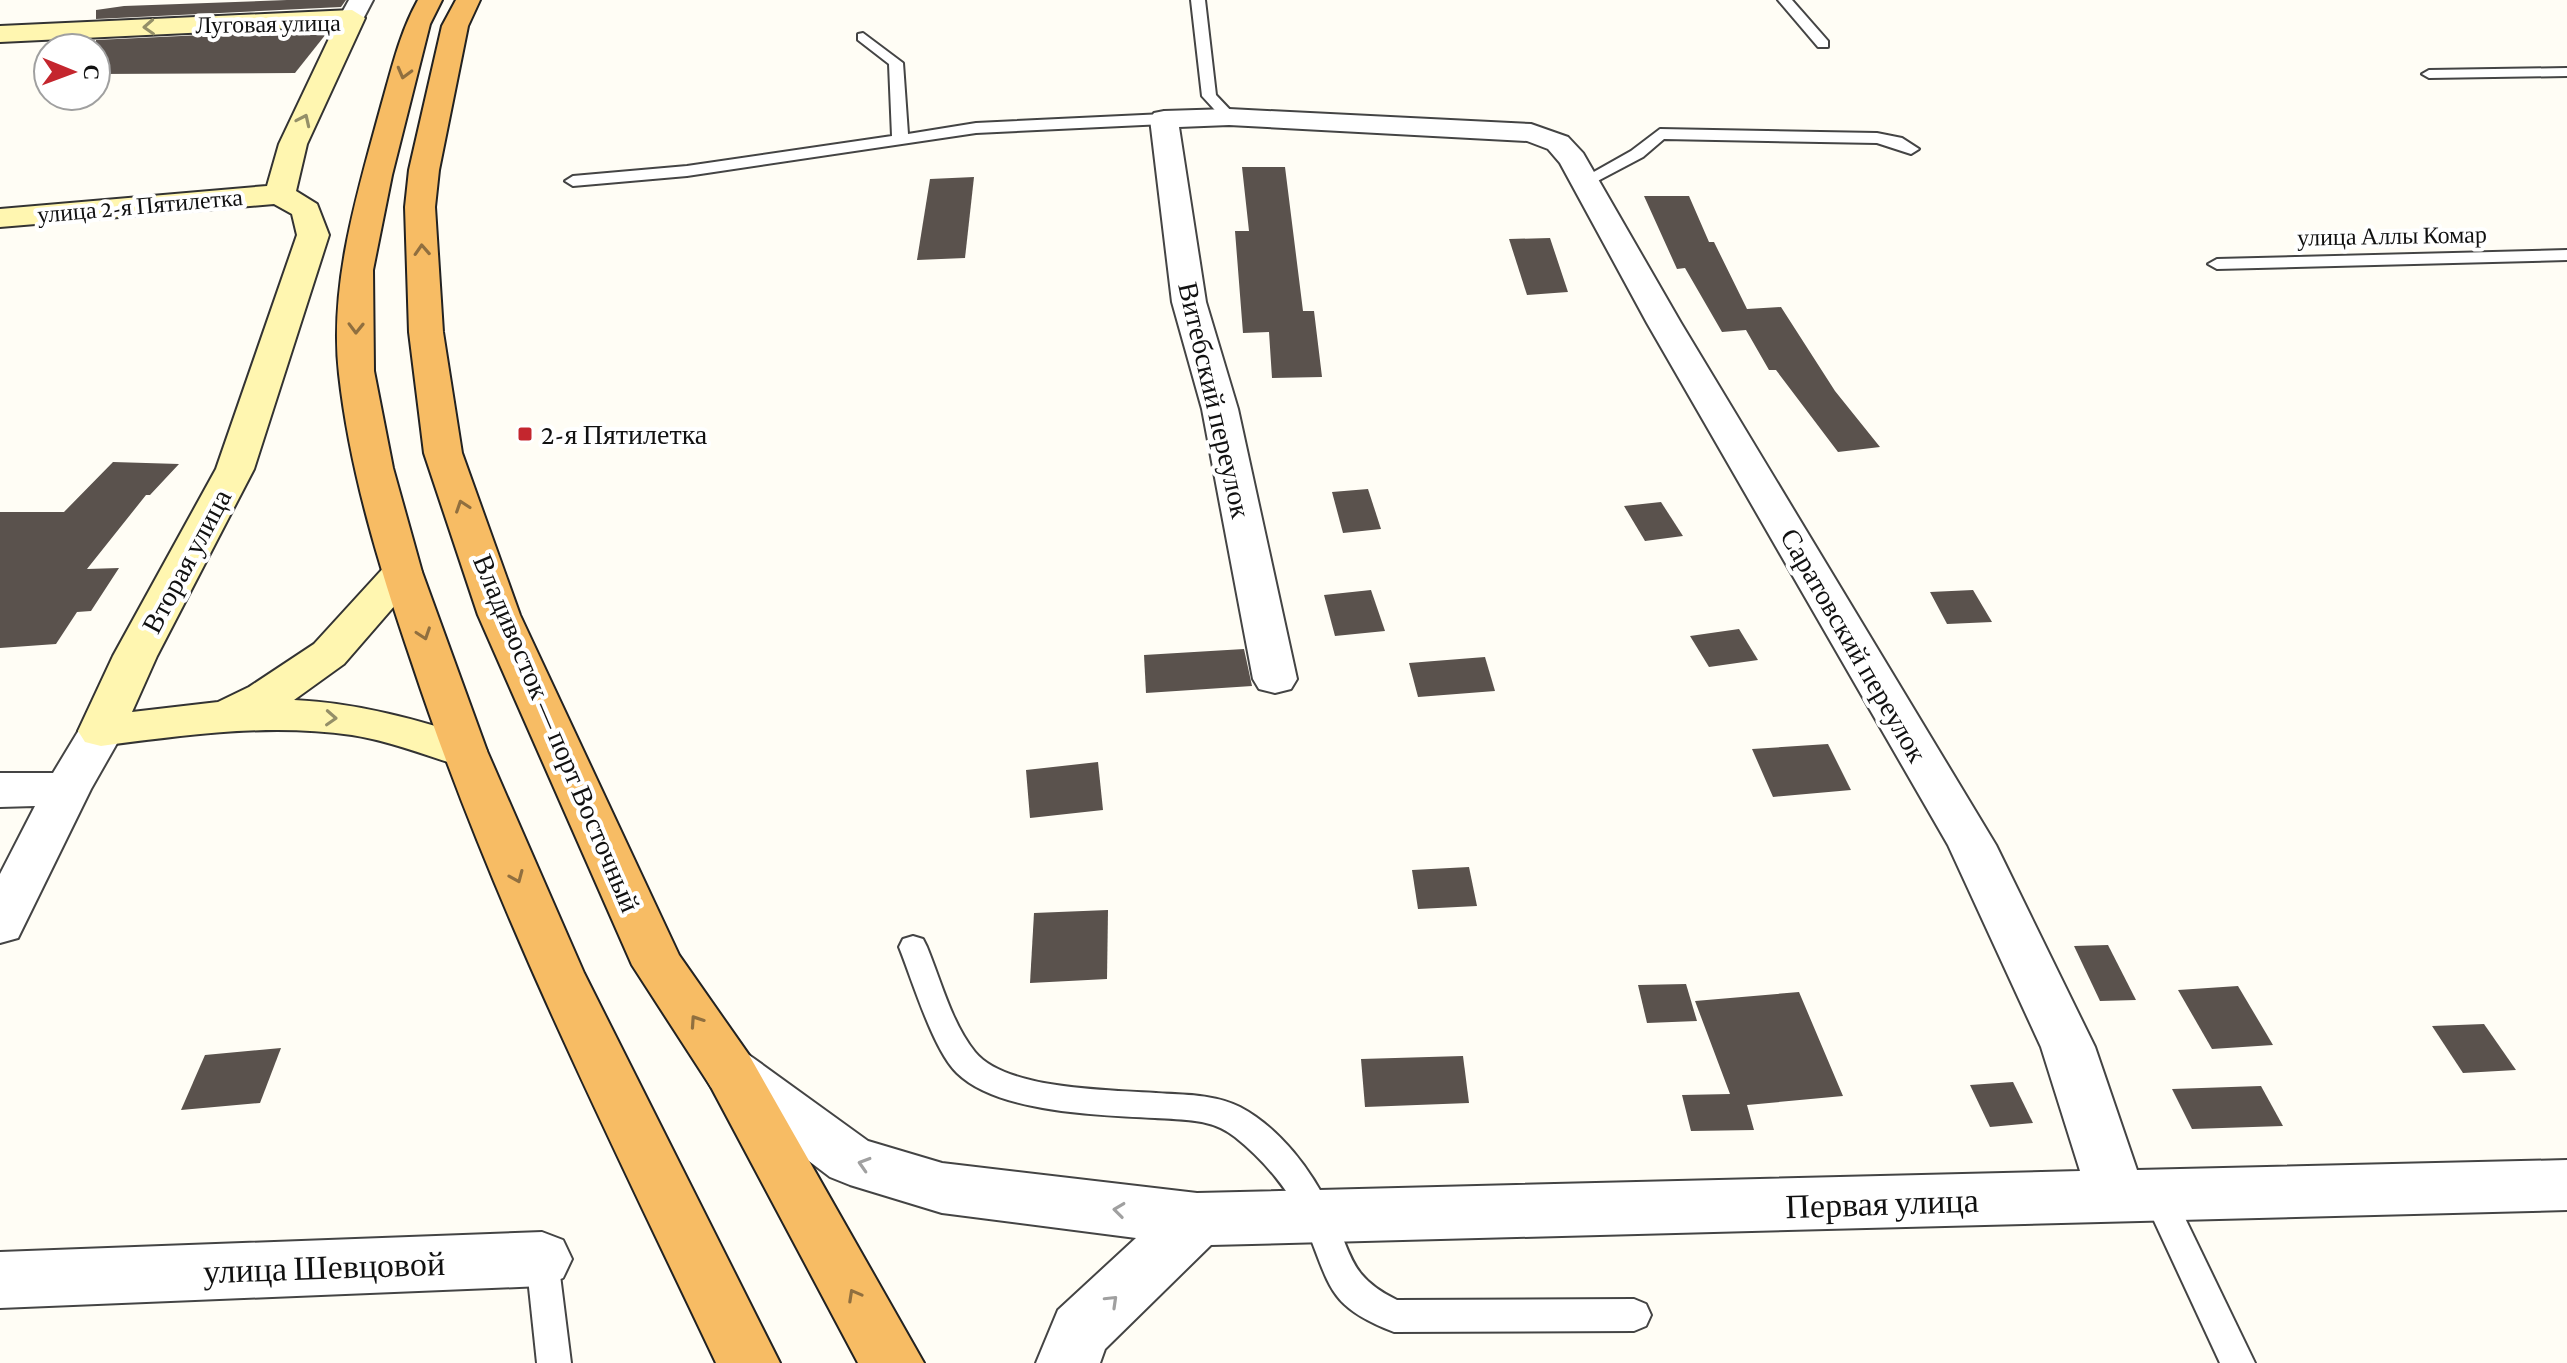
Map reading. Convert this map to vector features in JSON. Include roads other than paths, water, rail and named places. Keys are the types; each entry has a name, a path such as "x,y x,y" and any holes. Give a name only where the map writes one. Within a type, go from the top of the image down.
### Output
{"highway":[{"path":"430,0 413,39 377,175 357,270 356,371 374,468 402,572 464,751 558,973 748,1363"},
{"name":"Владивосток — порт Восточный","path":"468,0 455,26 424,170 420,207 426,332 443,453 499,615 658,965 730,1071 892,1363"}],"main road":[{"name":"Луговая улица","path":"0,34 356,9 293,144 280,194"},
{"name":"улица 2-я Пятилетка","path":"0,218 280,194"},
{"name":"Вторая улица","path":"101,731 135,656 235,469 255,417 313,235 306,210 280,194"},
{"path":"225,715 295,682 326,661 402,572"},
{"path":"101,731 225,715 350,719 464,751"}],"street":[{"path":"1164,119 1229,117"},
{"name":"Саратовский переулок","path":"1229,117 1531,133 1546,136 1568,151 1972,845 2137,1196"},
{"name":"Витебский переулок","path":"1164,119 1189,302 1220,409 1275,679"},
{"name":"Вторая улица","path":"0,924 67,789 101,731"},
{"path":"0,790 67,789"},
{"name":"Первая улица","path":"730,1071 850,1160 942,1188 1197,1219 2567,1185"},
{"path":"1068,1363 1080,1331 1197,1219"},
{"name":"улица Шевцовой","path":"0,1280 542,1259"}],"lane":[{"path":"1198,0 1209,96 1229,117"},
{"path":"1785,0 1823,44"},
{"path":"863,37 896,63 900,138"},
{"path":"2429,74 2567,72"},
{"path":"573,181 687,171 900,138 1032,123 1164,119"},
{"path":"1584,182 1637,154 1660,134 1877,138 1896,141 1911,149"},
{"name":"улица Аллы Комар","path":"2217,264 2567,255"},
{"path":"913,947 962,1056 987,1079 1019,1091 1210,1109 1232,1116 1269,1148 1318,1218 1344,1282 1362,1299 1394,1316 1634,1315"},
{"path":"2137,1196 2238,1363"},
{"name":"улица Шевцовой","path":"542,1259 554,1363"}],"place":[{"name":"2-я Пятилетка","path":"525,434"}]}
